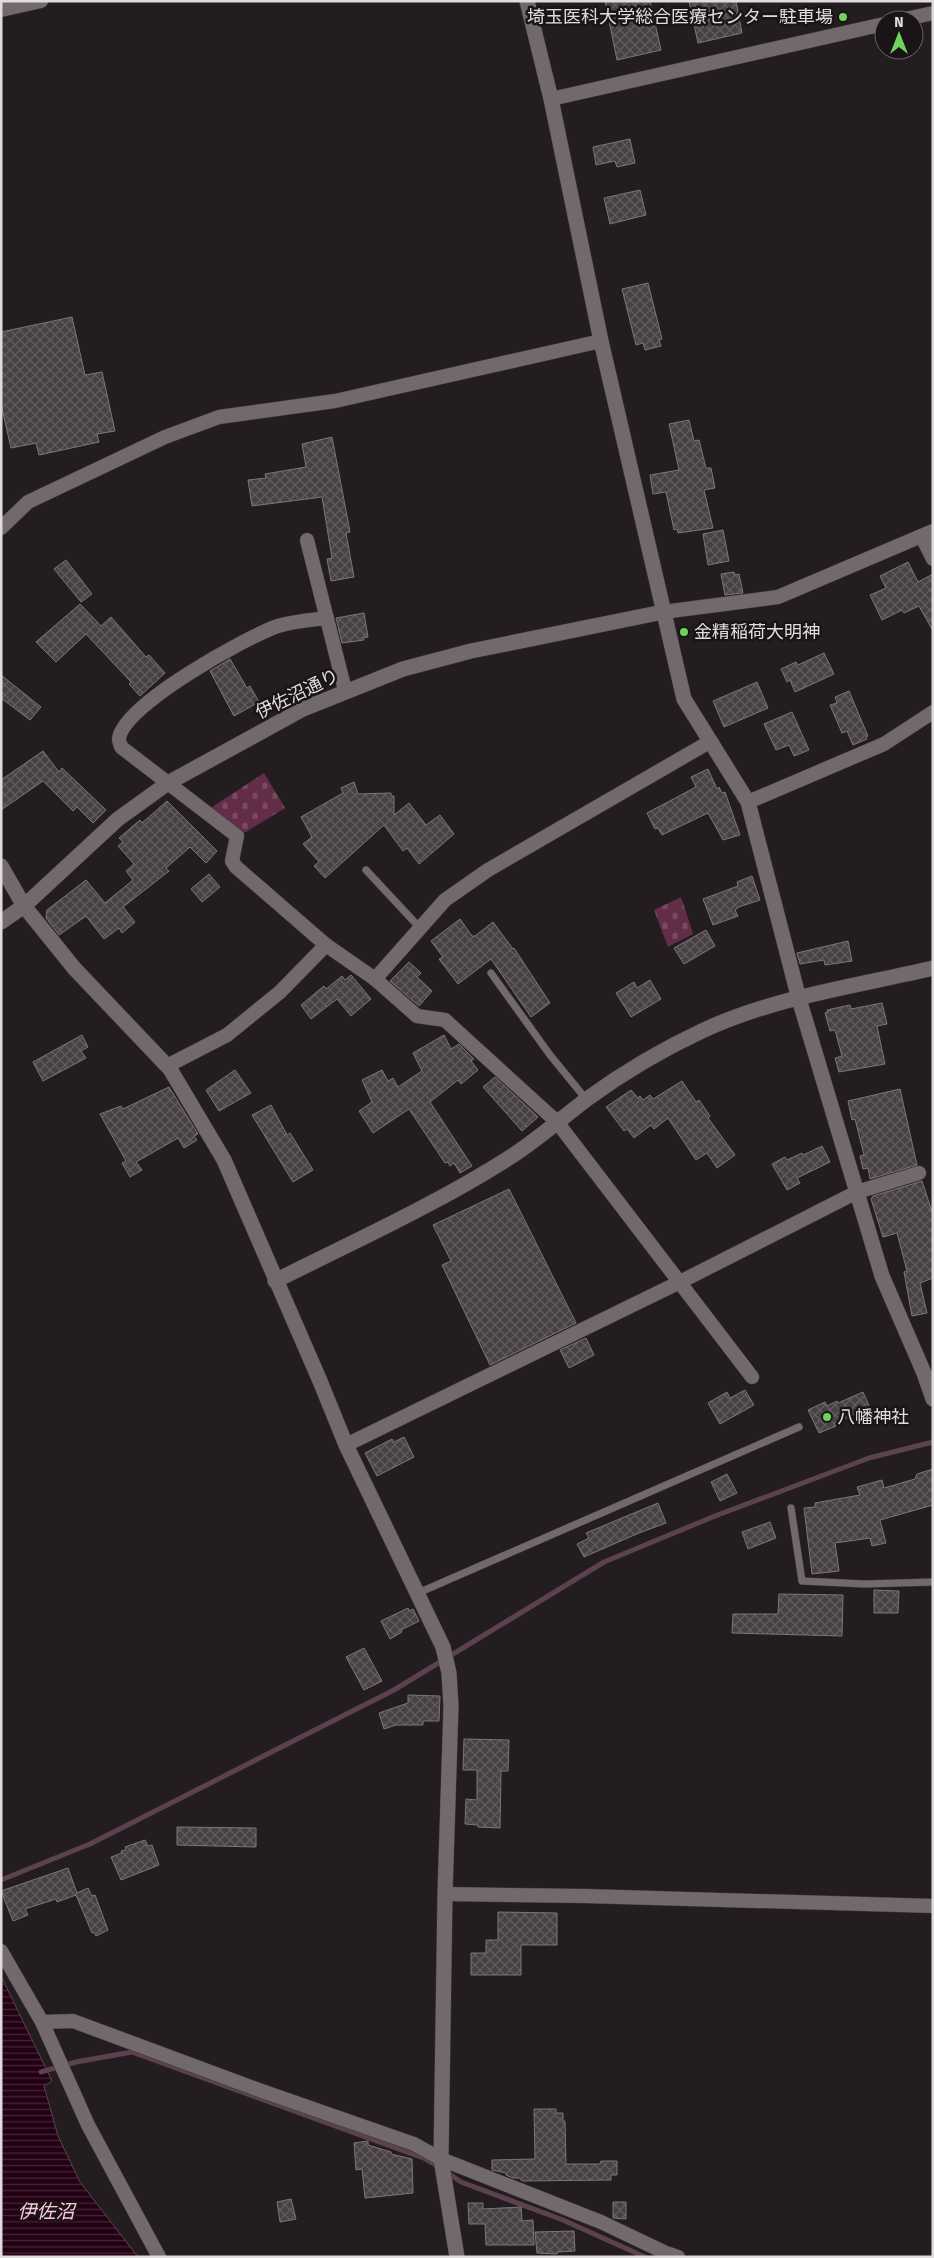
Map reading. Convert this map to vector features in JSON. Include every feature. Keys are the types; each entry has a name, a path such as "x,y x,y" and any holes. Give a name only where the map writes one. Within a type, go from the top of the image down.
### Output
{"street":[{"path":"1,10 41,1"},
{"path":"527,1 551,99 601,341 684,699 748,802 799,998 882,1276 924,1373 933,1399"},
{"path":"551,99 874,26"},
{"path":"1,528 28,502 165,437 219,417 334,401 601,341"},
{"path":"663,612 778,597 927,534 933,559"},
{"path":"307,540 345,690"},
{"name":"伊佐沼通り","path":"1,922 24,906 118,819 168,783 303,709 345,690 404,669 471,651 663,612"},
{"path":"328,618 296,621 260,634 162,690 121,731 118,740 121,747 237,836 232,861 236,867 326,945 375,979 417,1016 445,1020 557,1122 752,1377"},
{"path":"748,802 884,744 933,712"},
{"path":"375,979 380,970 421,929 445,900 488,870 711,741"},
{"path":"1,866 24,906 74,968 167,1066 224,1160 346,1445 443,1648 449,1673 451,1706 444,1894 440,2159 457,2257"},
{"path":"167,1066 227,1035 280,992 326,945"},
{"path":"275,1281 446,1196 514,1155 586,1100 666,1048 706,1029 799,998 933,968"},
{"path":"346,1445 680,1282 857,1192 919,1173"},
{"path":"444,1894 933,1906"},
{"path":"1,1951 42,2022 88,2125 159,2257"},
{"path":"42,2022 73,2021 258,2090 414,2144 440,2159 601,2222 669,2256"}],"lane":[{"path":"366,870 421,929"},
{"path":"492,973 550,1055 586,1100"},
{"path":"418,1593 799,1427"},
{"path":"790,1508 802,1581 865,1584 933,1582"}],"green space":[{"path":"264,773 285,808 246,832 240,833 209,809"},
{"path":"681,897 693,934 668,947 654,910"}],"water":[{"name":"伊佐沼","path":"1,1976 52,2081 44,2086 58,2136 80,2182 138,2257 1,2257"}],"building":[{"path":"605,1 650,1 661,50 617,60"},
{"path":"689,1 736,1 742,33 698,43"},
{"path":"630,139 635,163 617,167 615,161 596,165 593,147"},
{"path":"640,190 646,215 610,224 604,198"},
{"path":"648,283 662,339 659,340 661,346 645,350 643,343 636,345 622,289"},
{"path":"72,317 85,375 102,372 115,431 97,434 99,442 39,455 36,443 11,448 1,404 1,332"},
{"path":"689,420 694,441 699,440 706,468 711,468 715,488 704,490 713,528 678,533 677,529 674,530 666,492 653,494 650,475 679,470 669,424"},
{"path":"332,437 350,532 346,533 354,577 331,581 327,559 332,558 322,497 252,506 248,480 266,478 265,474 306,467 302,444"},
{"path":"723,530 729,561 708,565 703,534"},
{"path":"66,560 92,594 81,602 54,569"},
{"path":"908,562 918,582 933,574 933,631 919,606 904,613 902,610 882,620 870,595 886,588 880,576"},
{"path":"734,572 735,575 739,574 743,593 725,595 721,574"},
{"path":"80,604 101,626 111,617 146,657 149,655 165,673 140,696 129,684 131,682 86,634 56,662 36,642"},
{"path":"364,613 368,637 363,638 364,640 342,643 336,618"},
{"path":"824,653 834,674 795,692 790,680 787,682 781,669 796,662 798,665"},
{"path":"230,659 247,688 250,686 259,702 234,716 210,671"},
{"path":"1,675 41,707 30,720 1,698"},
{"path":"757,682 768,708 724,727 713,701"},
{"path":"849,691 868,736 866,737 867,739 853,745 847,731 842,733 830,705 837,703 835,697"},
{"path":"792,712 809,750 794,756 789,745 776,750 764,724"},
{"path":"43,751 59,772 62,768 106,810 93,823 77,807 73,811 43,781 1,810 1,780"},
{"path":"708,769 717,789 719,787 722,793 725,792 740,835 723,840 708,813 662,835 658,828 655,829 647,813 696,787 691,777"},
{"path":"354,782 358,794 391,793 391,796 394,796 394,815 409,803 426,825 440,815 454,834 419,864 407,848 403,851 384,825 325,878 314,866 319,862 303,844 312,837 301,817 343,793 341,788"},
{"path":"167,801 217,851 206,863 190,847 166,868 169,871 123,907 135,922 122,933 119,928 104,939 86,916 59,935 46,918 47,910 86,880 105,903 133,880 126,871 134,864 118,846 123,842 119,838 140,820 142,823"},
{"path":"209,874 220,887 202,902 191,889"},
{"path":"752,876 760,900 739,907 735,910 738,916 713,925 703,899 738,886 737,882"},
{"path":"460,919 472,936 475,936 493,922 514,948 550,1003 531,1017 491,959 458,984 439,959 443,957 431,941"},
{"path":"706,930 715,946 684,964 674,948"},
{"path":"848,941 852,961 825,965 824,960 800,964 797,953"},
{"path":"409,962 421,973 417,977 432,991 419,1006 390,981"},
{"path":"351,975 371,999 351,1016 337,999 311,1019 301,1005 324,986 326,989 342,976 345,980"},
{"path":"650,980 661,999 631,1017 616,993 634,982 637,988"},
{"path":"882,1003 887,1024 877,1026 885,1064 839,1072 835,1058 842,1056 835,1030 830,1031 825,1013 828,1012 827,1010 850,1005 851,1009"},
{"path":"82,1035 88,1047 81,1051 86,1058 43,1081 33,1062"},
{"path":"444,1035 451,1049 459,1044 474,1059 471,1061 478,1070 461,1084 458,1080 430,1102 472,1166 460,1173 454,1163 450,1166 448,1162 445,1163 409,1109 373,1133 359,1111 372,1102 362,1080 382,1070 388,1081 393,1078 398,1087 422,1071 413,1053"},
{"path":"235,1070 251,1093 219,1111 206,1090"},
{"path":"495,1077 538,1117 522,1131 483,1087"},
{"path":"682,1081 696,1102 699,1100 710,1116 708,1118 735,1155 717,1168 707,1153 696,1160 668,1118 654,1129 651,1125 634,1138 627,1129 624,1131 606,1107 631,1090 638,1098 640,1096 643,1100 650,1095 653,1099"},
{"path":"169,1087 198,1134 194,1136 197,1140 184,1148 178,1138 136,1162 142,1170 130,1177 122,1163 126,1161 100,1114 121,1106 123,1109"},
{"path":"900,1089 917,1165 870,1179 868,1168 863,1169 860,1156 864,1155 855,1119 852,1120 848,1101"},
{"path":"271,1105 287,1135 290,1133 313,1170 293,1182 252,1115"},
{"path":"822,1146 830,1162 797,1178 800,1183 787,1190 772,1164 785,1157 787,1160"},
{"path":"922,1181 933,1215 933,1278 920,1283 927,1313 912,1316 904,1272 907,1271 897,1233 883,1237 871,1199 873,1196"},
{"path":"509,1189 576,1323 490,1365 442,1265 451,1261 433,1225"},
{"path":"586,1338 594,1355 569,1368 560,1350"},
{"path":"745,1390 754,1405 720,1424 708,1403 727,1392 730,1398"},
{"path":"863,1392 870,1408 834,1423 836,1426 819,1433 808,1410 825,1402 827,1406 837,1401 838,1403"},
{"path":"404,1437 414,1457 377,1476 365,1453 392,1439 394,1442"},
{"path":"933,1469 933,1505 880,1520 886,1543 872,1546 870,1538 835,1543 839,1571 812,1574 804,1508 815,1507 815,1503 860,1495 857,1487 882,1480 884,1488 915,1479 917,1474"},
{"path":"727,1474 737,1493 720,1501 711,1482"},
{"path":"658,1503 666,1523 584,1557 577,1544 589,1538 586,1533"},
{"path":"770,1522 776,1538 748,1549 742,1532"},
{"path":"874,1590 899,1591 898,1613 874,1613"},
{"path":"779,1594 843,1595 842,1636 732,1633 733,1614 778,1614"},
{"path":"408,1608 409,1611 413,1609 419,1621 401,1630 402,1632 390,1639 381,1621"},
{"path":"364,1648 382,1681 364,1690 346,1657"},
{"path":"408,1695 440,1696 439,1721 423,1721 423,1725 396,1725 384,1729 379,1713 408,1703"},
{"path":"464,1739 509,1740 508,1771 501,1771 500,1828 478,1827 478,1825 465,1824 466,1799 477,1800 477,1770 463,1770"},
{"path":"177,1827 256,1828 256,1847 177,1845"},
{"path":"145,1840 148,1846 152,1845 159,1865 121,1880 111,1857 122,1853 121,1851 126,1850 125,1847"},
{"path":"68,1868 77,1893 88,1888 92,1896 95,1895 108,1930 96,1936 94,1932 92,1933 76,1895 57,1902 56,1899 25,1909 28,1915 13,1921 1,1891"},
{"path":"498,1912 557,1913 557,1945 521,1945 521,1975 471,1975 471,1953 486,1953 486,1940 498,1940"},
{"path":"534,2109 556,2109 556,2113 563,2113 563,2121 565,2121 566,2164 600,2164 601,2161 617,2161 617,2175 611,2175 611,2180 522,2181 519,2178 506,2175 506,2173 492,2170 492,2160 535,2159"},
{"path":"368,2141 368,2145 391,2152 391,2154 412,2159 413,2193 365,2198 362,2169 356,2170 354,2143"},
{"path":"291,2199 296,2219 280,2222 277,2202"},
{"path":"613,2202 626,2202 626,2219 613,2218"},
{"path":"468,2203 483,2203 483,2209 521,2207 522,2221 533,2220 534,2245 486,2245 485,2224 469,2224"},
{"path":"574,2231 575,2251 557,2252 557,2254 537,2253 535,2232"}],"waterway":[{"path":"1,1880 90,1844 394,1690 604,1562 715,1516 869,1458 933,1442"},
{"path":"41,2072 76,2062 132,2052 426,2159 439,2167"},
{"path":"446,2172 461,2182 563,2220 645,2257"}],"place":[{"name":"埼玉医科大学総合医療センター駐車場","path":"843,17"},
{"name":"金精稲荷大明神","path":"684,632"},
{"name":"八幡神社","path":"827,1417"}]}
